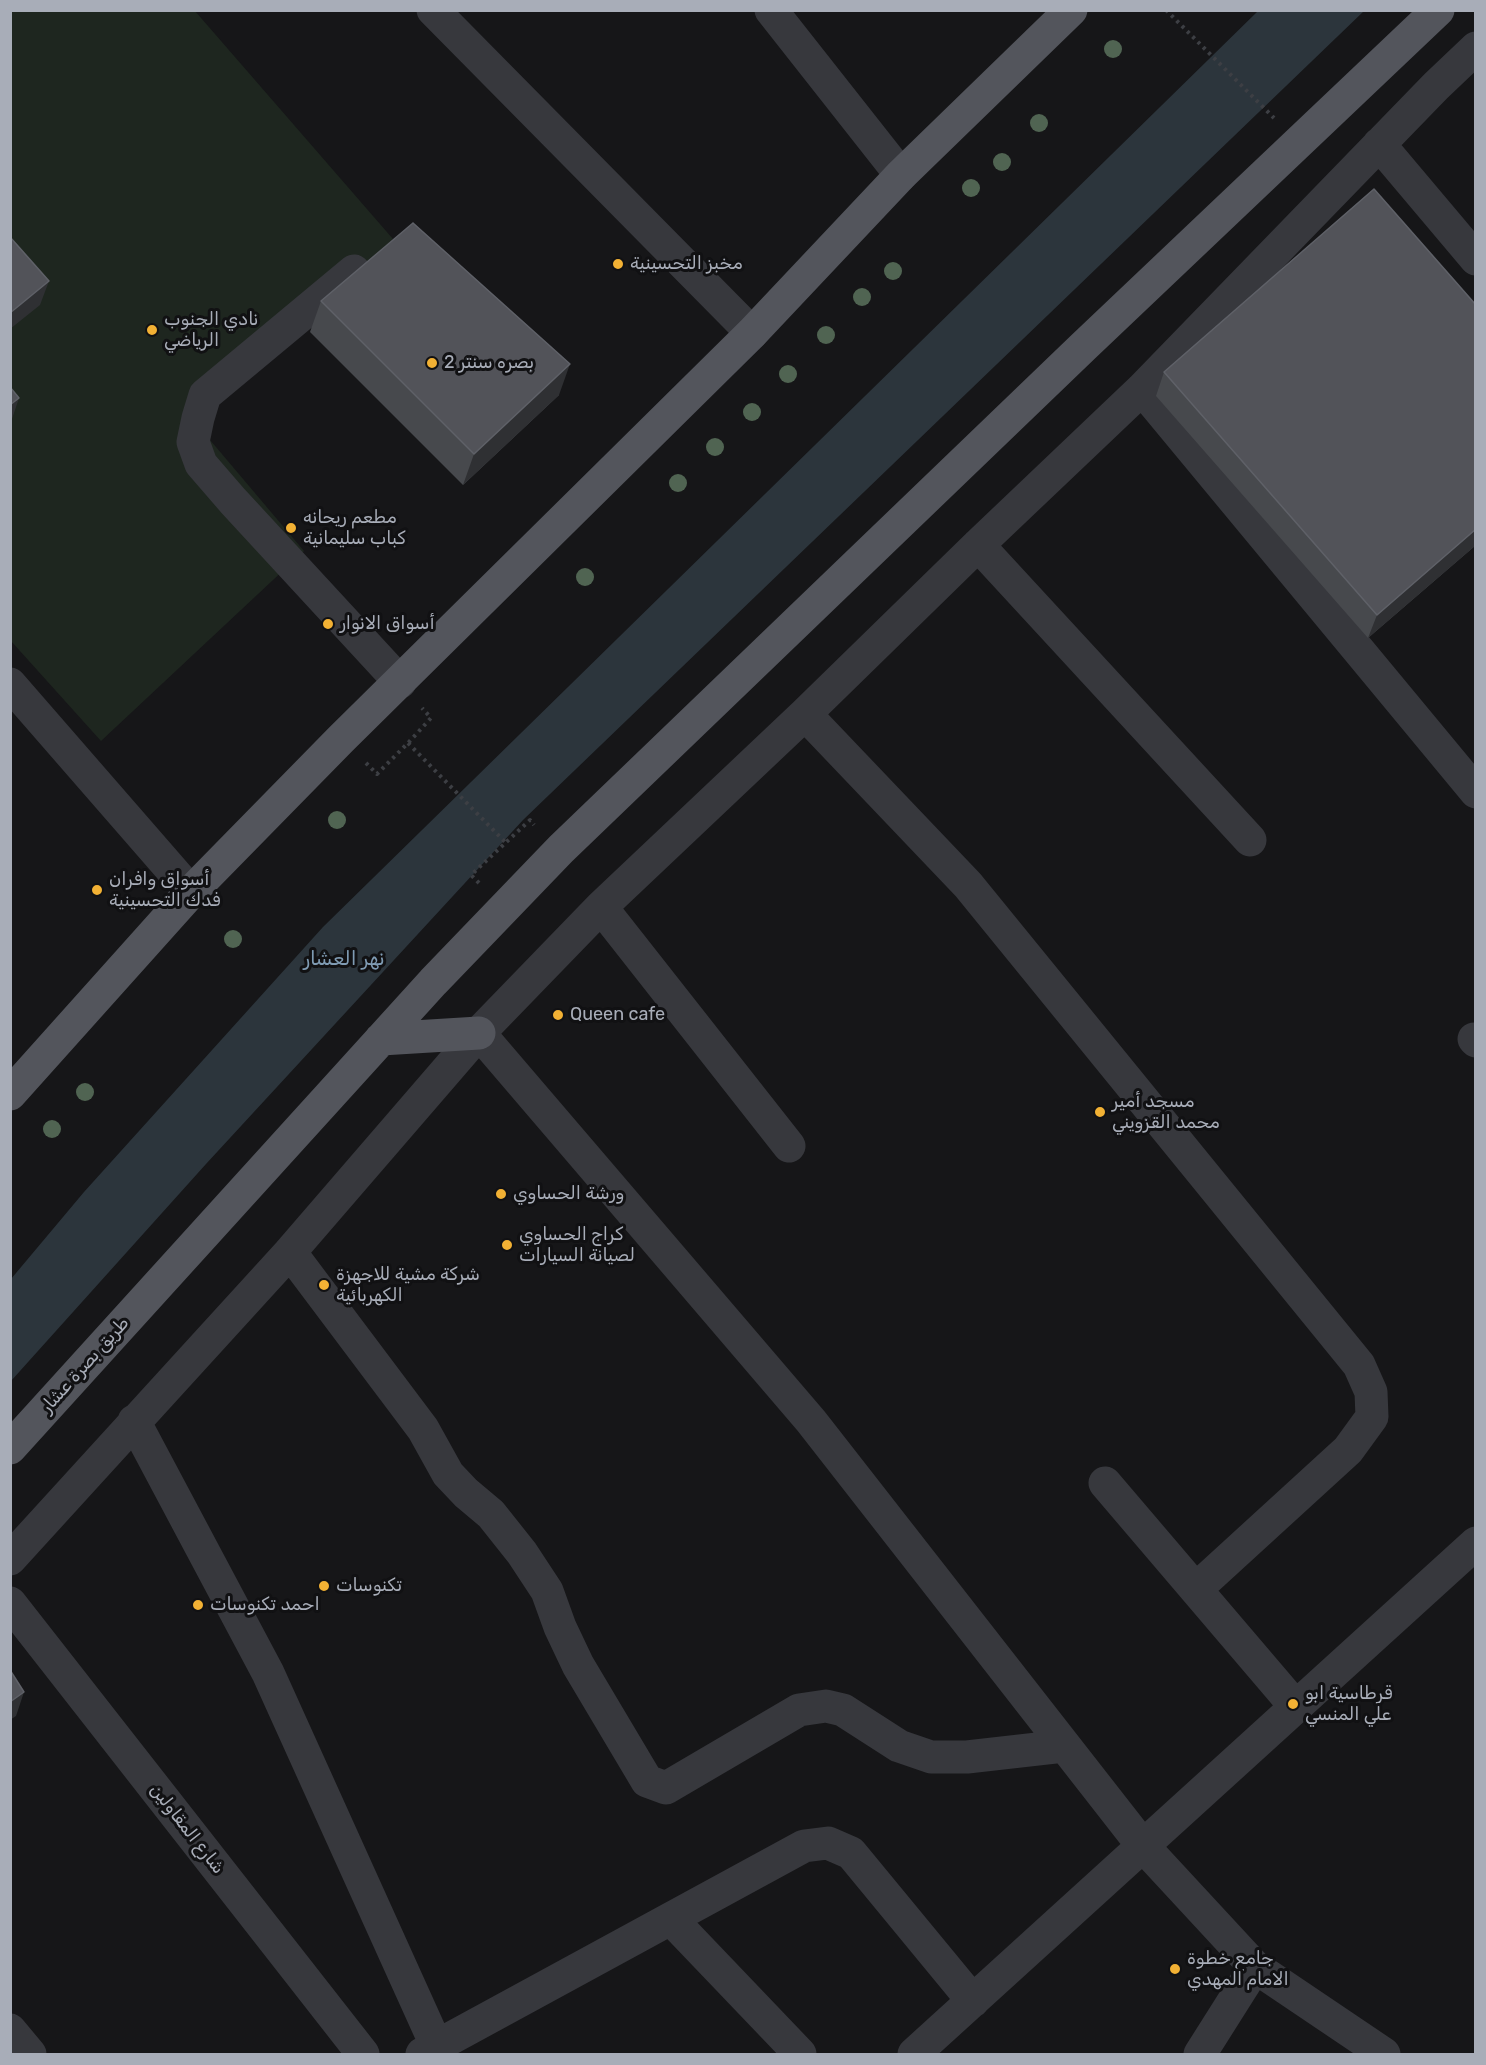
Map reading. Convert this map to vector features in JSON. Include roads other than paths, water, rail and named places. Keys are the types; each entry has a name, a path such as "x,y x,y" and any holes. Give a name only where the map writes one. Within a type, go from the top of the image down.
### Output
{"main road":[{"path":"10,1094 191,892 752,333 901,175 1071,10"},
{"name":"طريق بصرة عشار","path":"10,1448 381,1039 569,841 1438,10"},
{"path":"381,1039 479,1033"}],"street":[{"path":"433,10 752,333"},
{"path":"771,10 901,175"},
{"path":"10,1559 290,1252 479,1033 601,907 805,714 1142,388 1379,144 1476,48"},
{"path":"1379,144 1476,259"},
{"path":"354,271 205,395 193,442 201,464 400,682"},
{"path":"1142,388 1476,792"},
{"path":"978,545 1250,840"},
{"path":"10,684 191,892"},
{"path":"805,714 968,885 1359,1365 1371,1392 1372,1417 1348,1449 1196,1589"},
{"path":"601,907 789,1146"},
{"path":"479,1033 811,1421 1143,1846 1255,1967 1384,2055"},
{"path":"290,1252 423,1429 448,1474 491,1514 522,1553 547,1591 560,1627 578,1665 647,1781 666,1788 799,1710 826,1706 843,1710 899,1746 931,1757 967,1757 1064,1746"},
{"path":"134,1421 268,1673 429,2051 804,1846 828,1843 851,1853 973,2001"},
{"path":"1105,1483 1296,1707"},
{"path":"914,2055 1476,1544"},
{"name":"شارع المقاولين","path":"10,1603 363,2055"},
{"path":"671,1919 800,2055"},
{"path":"1200,2055 1255,1967"},
{"path":"10,2030 30,2055"}],"water":[{"name":"نهر العشار","path":"1258,11 1364,11 523,820 206,1164 11,1381 11,1279 84,1192 323,927"}],"place":[{"name":"مخبز التحسينية","path":"618,264"},
{"name":"نادي الجنوب الرياضي","path":"152,330"},
{"name":"بصره سنتر 2","path":"432,363"},
{"name":"مطعم ريحانه كباب سليمانية","path":"291,528"},
{"name":"أسواق الانوار","path":"328,624"},
{"name":"أسواق وافران فدك التحسينية","path":"97,890"},
{"name":"Queen cafe","path":"558,1015"},
{"name":"مسجد أمير محمد القزويني","path":"1100,1112"},
{"name":"ورشة الحساوي","path":"501,1194"},
{"name":"كراج الحساوي لصيانة السيارات","path":"507,1245"},
{"name":"شركة مشية للاجهزة الكهربائية","path":"324,1285"},
{"name":"تكنوسات","path":"324,1586"},
{"name":"احمد تكنوسات","path":"198,1605"},
{"name":"قرطاسية ابو علي المنسي","path":"1293,1704"},
{"name":"جامع خطوة الامام المهدي","path":"1175,1969"}]}
